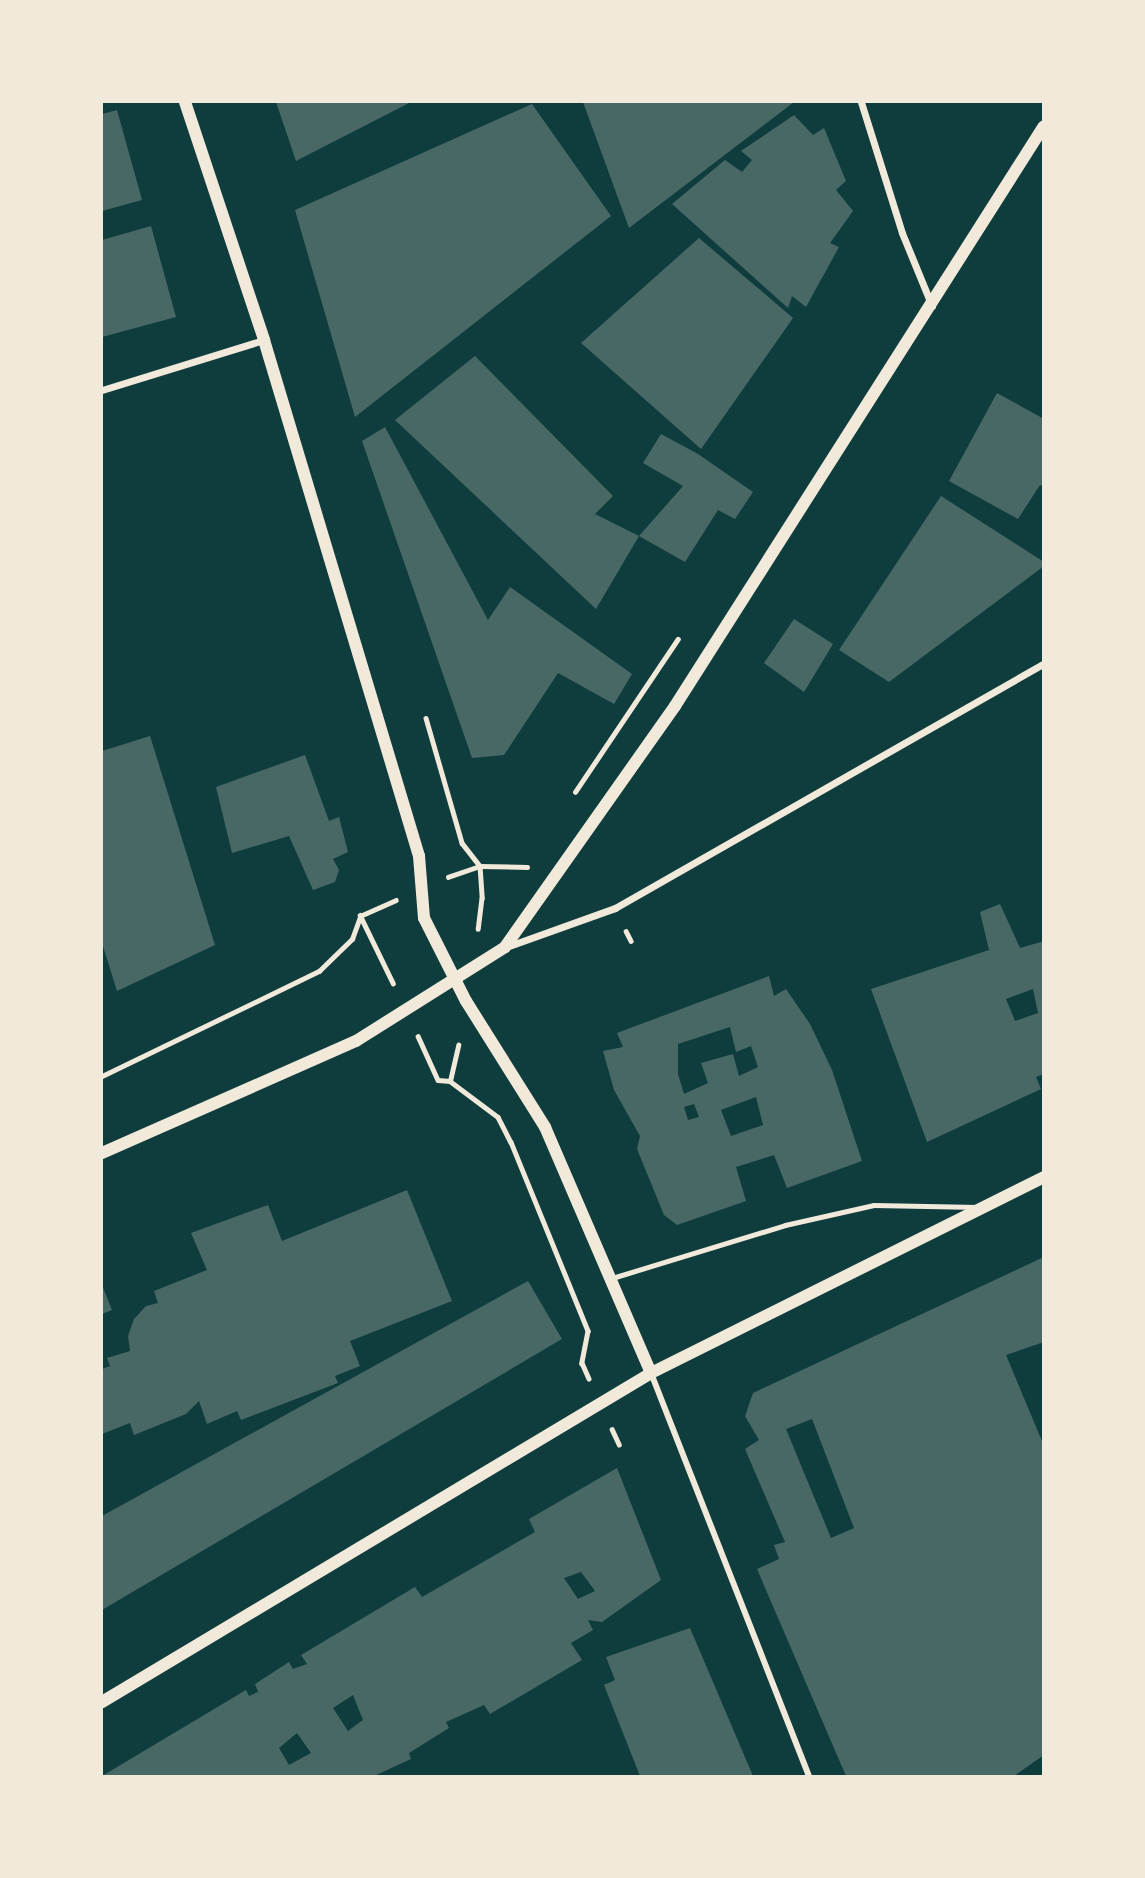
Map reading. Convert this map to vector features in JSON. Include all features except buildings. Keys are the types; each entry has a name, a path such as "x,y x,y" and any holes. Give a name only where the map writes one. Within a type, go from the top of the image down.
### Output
{"street":[{"path":"185,102 264,340 419,856 424,918 453,977 545,1127 651,1373 809,1776"},
{"path":"861,102 902,233 932,306"},
{"path":"505,947 675,706 932,306 1044,126"},
{"path":"102,390 264,340"},
{"path":"102,1153 356,1041 453,977 505,947 615,908 1044,663"},
{"path":"102,1702 651,1373 1044,1177"}],"lane":[{"path":"612,1278 785,1225 874,1205 985,1207"}],"path":[{"path":"570,800 678,639"},
{"path":"426,718 462,843 480,866 482,898"},
{"path":"102,1076 319,971 352,939 360,916 421,888 480,866 528,867 533,859"},
{"path":"360,916 438,1080 450,1081 498,1117 526,1172 588,1331 582,1363"}]}
